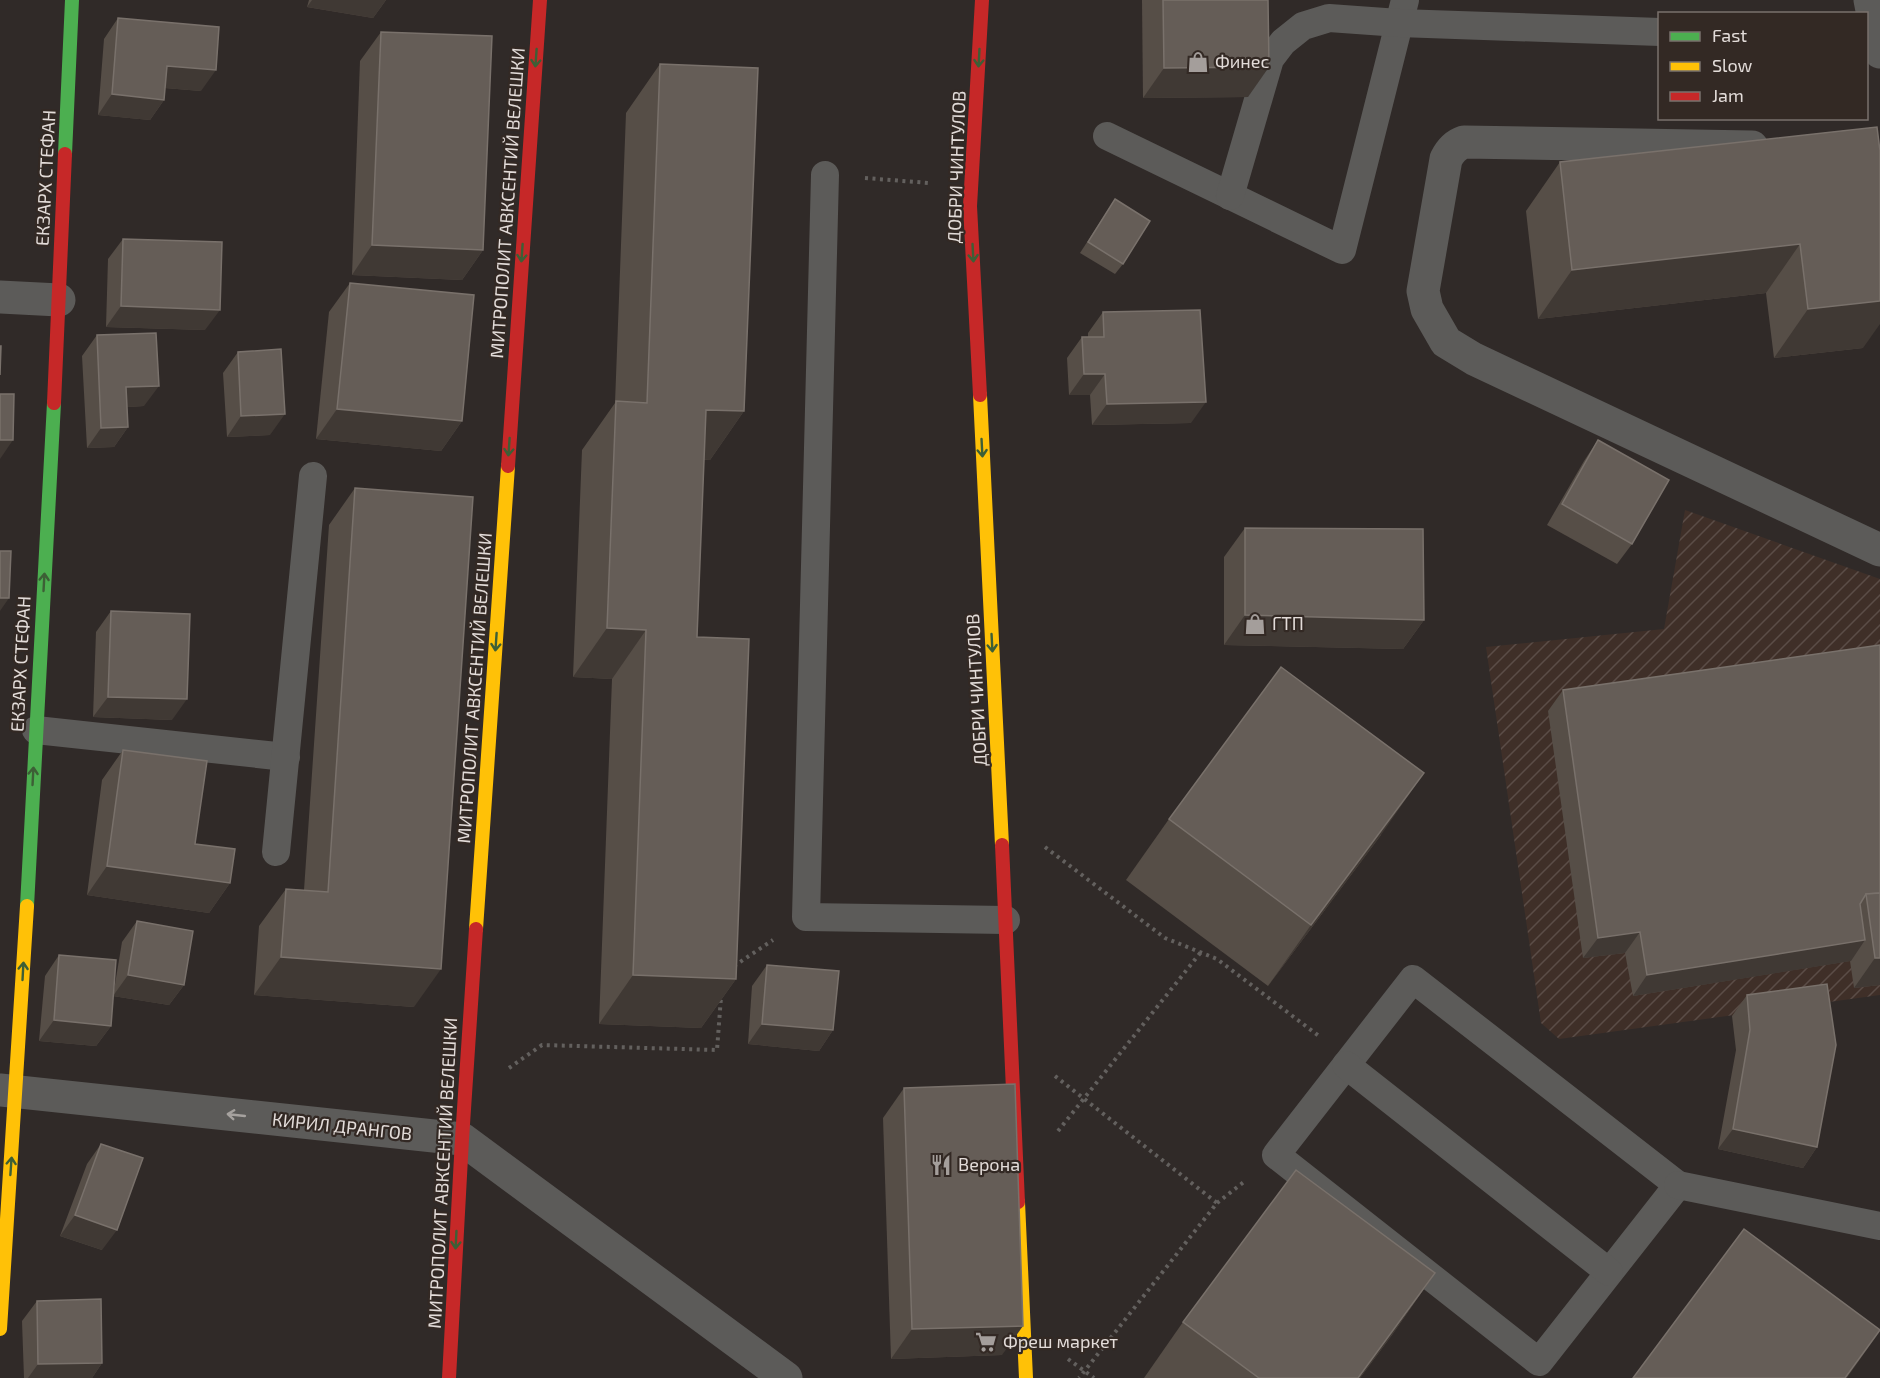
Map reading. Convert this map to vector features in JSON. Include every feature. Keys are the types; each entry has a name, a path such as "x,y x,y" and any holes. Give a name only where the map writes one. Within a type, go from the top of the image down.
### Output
{"street":[{"name":"ЕКЗАРХ СТЕФАН","path":"0,1329 8,1090 36,730 72,0"},
{"name":"МИТРОПОЛИТ АВКСЕНТИЙ ВЕЛЕШКИ","path":"449,1378 462,1139 540,0"},
{"name":"ДОБРИ ЧИНТУЛОВ","path":"982,0 970,206 1012,1042 1026,1378"},
{"path":"1870,0 1880,52"},
{"path":"1785,147 1464,142 1450,151 1446,159 1423,291 1427,309 1446,342 1474,359 1880,550"},
{"path":"0,297 59,300"},
{"name":"КИРИЛ ДРАНГОВ","path":"8,1090 462,1139"},
{"path":"462,1139 786,1378"}],"lane":[{"path":"1107,136 1342,250 1402,11"},
{"path":"1230,196 1270,59 1283,42 1303,26 1329,18 1402,11 1658,32"},
{"path":"825,175 806,917 1006,920"},
{"path":"276,852 313,476"},
{"path":"36,730 286,757"},
{"path":"1678,1185 1539,1362 1276,1155 1413,979 1678,1185 1880,1226"},
{"path":"1348,1063 1609,1272"}],"path":[{"path":"825,175 972,186"},
{"path":"1001,814 1165,938 1217,959 1348,1063"},
{"path":"732,968 806,917"},
{"path":"1018,1181 1201,952"},
{"path":"465,1099 542,1045 717,1050 721,996"},
{"path":"1012,1042 1217,1203 1080,1378"}],"shaded area":[{"path":"1685,510 1880,579 1880,995 1559,1039 1541,1023 1486,647 1664,629"}],"building":[{"path":"1163,0 1268,0 1269,67 1164,68"},
{"path":"118,18 219,27 216,70 167,66 164,100 112,94"},
{"path":"381,32 492,36 483,250 372,245"},
{"path":"660,64 758,68 744,411 706,410 697,637 749,639 736,979 633,975 646,630 607,628 616,401 647,403"},
{"path":"1877,127 1880,151 1880,301 1808,309 1800,244 1572,270 1560,162"},
{"path":"1115,199 1150,221 1123,264 1088,242"},
{"path":"123,239 222,242 220,310 121,306"},
{"path":"350,283 474,295 462,421 337,409"},
{"path":"1200,310 1206,402 1107,404 1105,374 1084,374 1082,337 1104,337 1103,312"},
{"path":"156,333 159,386 126,387 128,427 101,428 97,335"},
{"path":"281,349 285,414 241,416 238,352"},
{"path":"0,394 14,394 13,440 0,440"},
{"path":"1598,440 1669,480 1632,544 1562,504"},
{"path":"355,488 473,497 441,969 281,957 286,889 328,892"},
{"path":"1245,528 1423,529 1424,620 1245,615"},
{"path":"0,551 11,551 9,598 0,598"},
{"path":"111,611 190,614 187,699 108,697"},
{"path":"1880,645 1880,893 1866,894 1860,904 1865,940 1647,975 1640,932 1598,938 1563,690"},
{"path":"1281,667 1424,773 1311,925 1169,819"},
{"path":"123,750 207,761 195,844 235,849 230,883 107,866"},
{"path":"1880,893 1880,958 1875,958 1866,894"},
{"path":"137,921 193,931 184,985 128,975"},
{"path":"59,955 116,960 111,1026 54,1020"},
{"path":"767,965 839,971 833,1030 762,1024"},
{"path":"1827,984 1836,1045 1817,1147 1733,1129 1750,1030 1747,995"},
{"path":"1015,1084 1023,1326 912,1329 904,1088"},
{"path":"101,1144 143,1158 117,1230 75,1215"},
{"path":"1296,1170 1435,1273 1358,1378 1259,1378 1183,1322"},
{"path":"1744,1229 1880,1330 1845,1378 1633,1378"},
{"path":"101,1299 102,1363 38,1364 37,1301"}],"traffic: fast":[{"path":"65,154 72,0"},
{"path":"27,906 54,403"}],"traffic: slow":[{"path":"980,395 1002,845"},
{"path":"476,929 508,466"},
{"path":"0,1329 27,906"},
{"path":"1018,1202 1026,1378"}],"traffic: jam":[{"path":"508,466 540,0"},
{"path":"980,395 970,206 982,0"},
{"path":"54,403 65,154"},
{"path":"1002,845 1018,1202"},
{"path":"449,1378 476,929"}],"place":[{"name":"Финес","path":"1198,62"},
{"name":"ГТП","path":"1255,624"},
{"name":"Верона","path":"941,1165"},
{"name":"Фреш маркет","path":"986,1342"}]}
